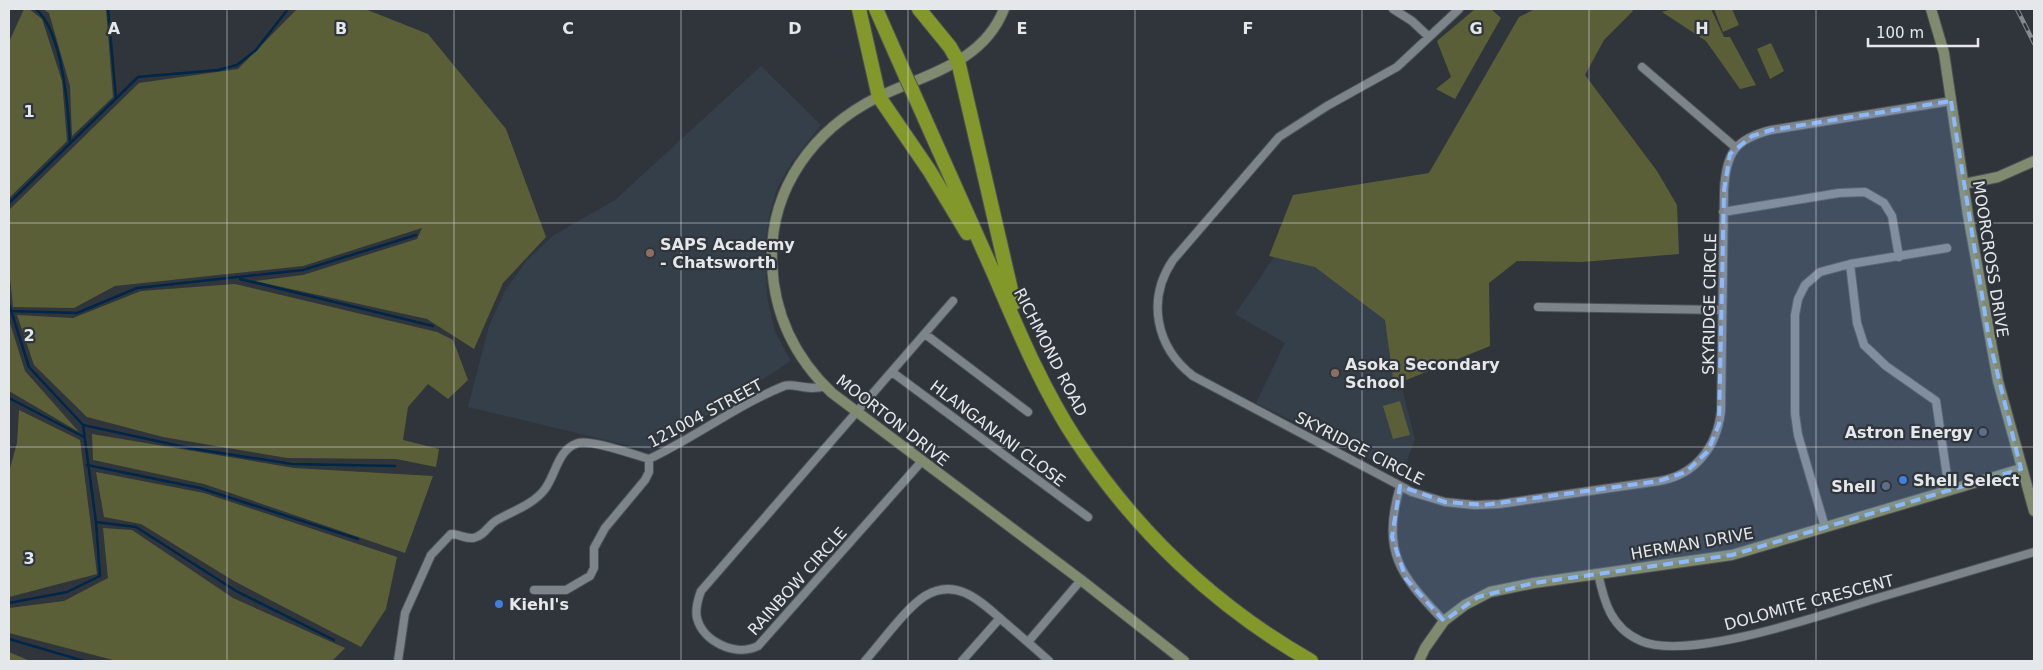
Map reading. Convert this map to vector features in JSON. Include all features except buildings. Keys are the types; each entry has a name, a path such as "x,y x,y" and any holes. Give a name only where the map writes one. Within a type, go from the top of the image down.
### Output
{"highway":[{"path":"860,9 879,97 956,214 1007,306"},
{"name":"RICHMOND ROAD","path":"876,9 1007,306 1050,396 1076,439 1111,489 1165,550 1199,582 1237,613 1310,661"},
{"path":"919,9 950,47 958,61 1008,282 1050,396"}],"street":[{"path":"958,61 984,42 997,24 1004,9"},
{"path":"1392,9 1404,15 1429,37"},
{"name":"SKYRIDGE CIRCLE","path":"1459,9 1397,67 1327,106 1279,137 1172,260 1160,284 1157,303 1158,320 1164,341 1178,363 1193,376 1400,486 1445,502 1484,505 1668,480 1686,472 1708,451 1720,424 1723,212 1726,165 1735,147"},
{"name":"MOORCROSS DRIVE","path":"1931,9 1944,53 1991,348 2021,469 2034,511"},
{"name":"MOORTON DRIVE","path":"958,61 921,80 879,97 841,119 820,138 794,174 776,219 772,266 782,316 799,354 825,386 856,413 1082,580 1184,661"},
{"path":"1642,67 1735,147 1752,136 1771,130 1951,100"},
{"path":"1964,184 1998,177 2034,161"},
{"path":"1723,212 1845,192 1865,192 1884,203 1892,216 1899,257"},
{"path":"1825,527 1798,435 1795,414 1795,315 1798,299 1813,277 1830,268 1947,248"},
{"path":"1850,264 1857,323 1864,345 1886,366 1936,401 1949,490"},
{"name":"RAINBOW CIRCLE","path":"922,461 762,642 751,649 736,650 714,639 698,621 696,609 701,591 953,301"},
{"path":"1538,307 1722,310"},
{"path":"925,334 1028,412"},
{"name":"HLANGANANI CLOSE","path":"892,372 1088,517"},
{"name":"121004 STREET","path":"398,661 405,613 431,555 445,538 451,534 474,538 484,534 497,520 506,517 530,502 545,490 561,456 577,443 593,444 649,459 671,448 736,408 787,384 813,390 825,386"},
{"path":"534,590 566,590 590,576 594,568 594,548 605,528 645,480 649,472 649,459"},
{"name":"HERMAN DRIVE","path":"1419,661 1425,648 1444,621 1465,605 1490,592 1534,583 1732,554 2021,469"},
{"path":"1400,486 1392,526 1398,562 1414,590 1444,621"},
{"name":"DOLOMITE CRESCENT","path":"1598,574 1606,605 1612,618 1622,628 1642,641 1660,646 1674,647 1760,633 2034,552"},
{"path":"1028,642 1082,580"},
{"path":"865,661 916,603 934,592 949,589 964,592 980,601 1049,661"},
{"path":"962,661 1000,618"}],"highlighted area":[{"path":"1951,101 1989,339 2021,469 1732,555 1534,583 1478,597 1444,621 1406,579 1392,537 1400,486 1445,502 1484,505 1659,481 1686,472 1708,451 1719,424 1724,190 1730,154 1752,136 1771,130"}],"shaded area":[{"name":"SAPS Academy - Chatsworth","path":"761,66 821,125 792,162 777,189 769,217 765,245 767,296 775,332 791,361 652,451 468,407 489,326 505,291 527,260 554,235 615,200"},
{"name":"Asoka Secondary School","path":"1279,250 1336,270 1382,310 1415,439 1402,475 1256,403 1285,343 1235,314"}],"green space":[{"path":"24,9 29,9 42,19 62,81 67,141 9,198 9,42"},
{"path":"43,9 106,9 113,97 72,136 70,86 49,13"},
{"path":"297,9 365,9 428,34 506,129 546,237 503,283 474,349 427,319 255,281 303,275 417,239 422,228 303,266 115,286 74,308 13,307 9,268 9,210 139,83 238,69"},
{"path":"1475,9 1491,9 1501,18 1455,99 1436,89 1451,77 1437,41"},
{"path":"1535,9 1631,9 1633,11 1604,40 1585,75 1657,171 1677,205 1679,254 1582,262 1517,261 1489,283 1490,346 1394,385 1385,320 1315,267 1269,256 1293,195 1429,173 1519,17"},
{"path":"1672,9 1711,9 1724,37 1730,37 1756,85 1740,89 1706,41 1662,12"},
{"path":"1714,9 1732,9 1739,25 1723,32"},
{"path":"1771,43 1784,71 1770,79 1757,49"},
{"path":"235,284 437,332 453,340 468,380 448,399 428,384 408,407 403,440 439,449 436,467 396,459 287,458 163,437 87,417 34,365 17,315 73,318 141,291"},
{"path":"9,320 25,371 79,432 9,391"},
{"path":"1400,401 1410,435 1393,439 1383,406"},
{"path":"19,410 80,440 97,574 9,597 9,472 17,443"},
{"path":"92,434 294,468 433,476 405,553 204,484 93,460"},
{"path":"96,472 204,493 397,557 386,609 361,647 234,581 141,524 104,517"},
{"path":"103,528 132,530 233,598 345,648 332,661 117,661 9,633 9,608 64,601 108,578"},
{"path":"9,652 30,661 9,661"}],"waterway":[{"path":"36,9 45,20 58,52 68,110 70,142"},
{"path":"108,9 116,98"},
{"path":"9,203 138,77 218,70 237,65 256,50 288,9"},
{"path":"10,311 77,313 137,288 303,270 416,235"},
{"path":"240,279 433,326"},
{"path":"9,304 29,367 83,425 96,522 100,576 67,592 9,603"},
{"path":"9,398 84,437"},
{"path":"83,425 189,448 292,464 395,466"},
{"path":"87,465 200,488 358,539"},
{"path":"96,522 136,527 236,591 334,640"},
{"path":"9,639 84,661"}],"railway":[{"path":"2017,9 2034,43"}],"place":[{"name":"SAPS Academy - Chatsworth","path":"650,253"},
{"name":"Asoka Secondary School","path":"1335,373"},
{"name":"Astron Energy","path":"1983,432"},
{"name":"Shell Select","path":"1903,480"},
{"name":"Shell","path":"1886,486"},
{"name":"Kiehl's","path":"499,604"}]}
